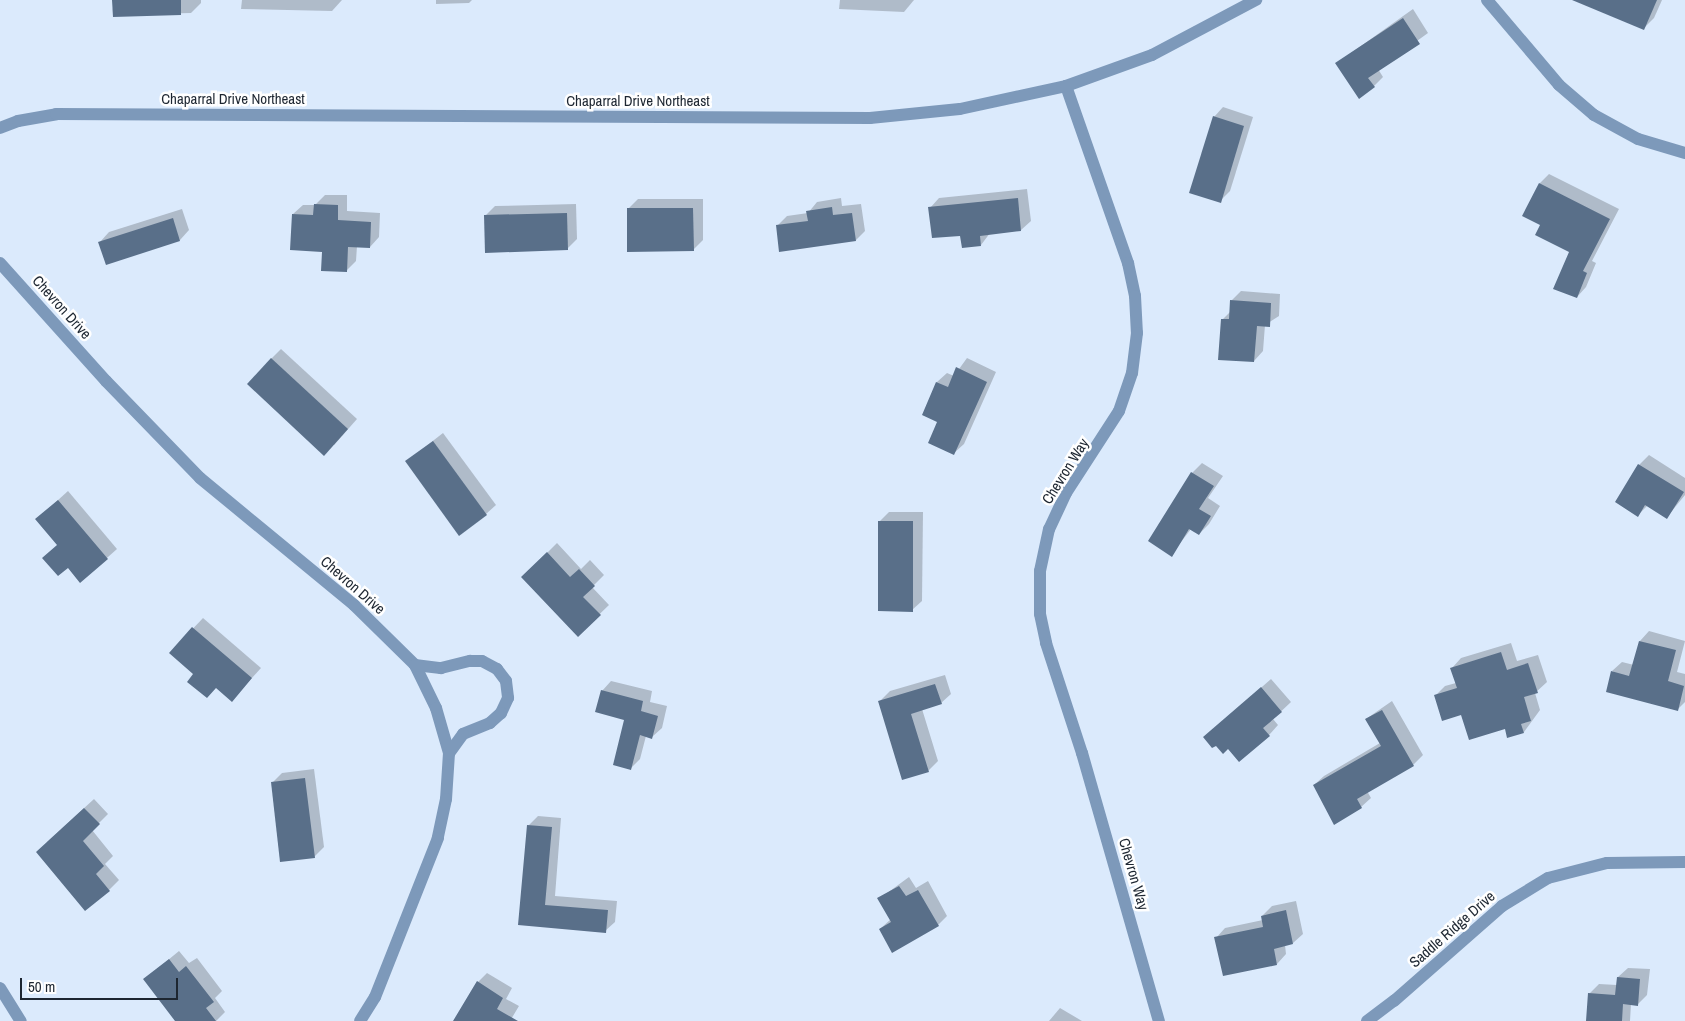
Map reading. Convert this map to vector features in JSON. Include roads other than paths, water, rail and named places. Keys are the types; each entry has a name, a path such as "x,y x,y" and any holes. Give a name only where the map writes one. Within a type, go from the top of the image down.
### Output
{"street":[{"name":"Chaparral Drive Northeast","path":"0,128 18,121 56,114 870,118 960,109 1066,86 1152,55 1256,0"},
{"path":"1487,0 1559,85 1594,115 1638,139 1685,153"},
{"name":"Chevron Way","path":"1066,86 1128,263 1135,296 1137,333 1132,373 1119,411 1066,493 1049,529 1040,571 1040,614 1046,643 1082,753 1159,1021"},
{"name":"Chevron Drive","path":"0,263 106,381 200,478 354,605 415,665 436,708 449,753 446,799 438,838 375,997 360,1021"},
{"path":"415,665 441,668 470,661 482,661 497,668 506,682 508,698 502,713 490,723 463,734 449,753"},
{"name":"Saddle Ridge Drive","path":"1367,1021 1394,1002 1502,906 1548,878 1607,863 1685,862"},
{"path":"0,988 21,1021"}]}
